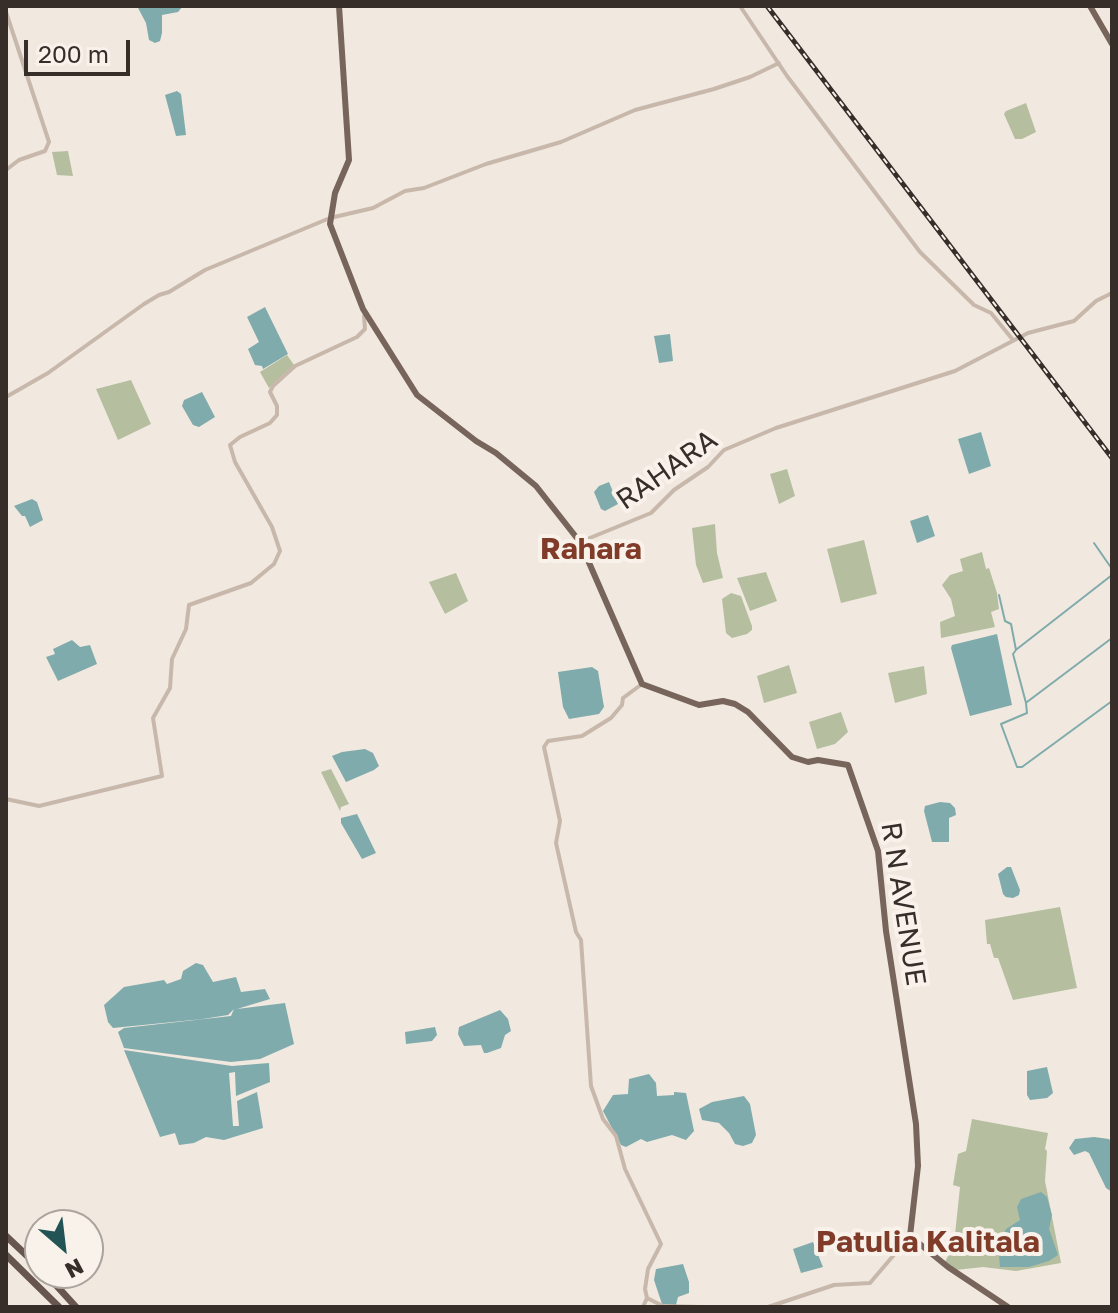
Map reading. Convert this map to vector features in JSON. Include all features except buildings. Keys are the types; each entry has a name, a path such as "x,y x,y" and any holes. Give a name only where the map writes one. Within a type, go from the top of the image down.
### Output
{"highway":[{"path":"6,1236 24,1253"},
{"path":"6,1255 59,1307"},
{"path":"60,1289 76,1307"}],"main road":[{"path":"339,6 349,160 335,193 330,218 341,256 363,309 417,395 536,486 580,542 642,684"},
{"path":"1092,6 1112,36"},
{"path":"1092,6 1112,44"},
{"name":"R N AVENUE","path":"642,684 699,705 723,701 735,704 748,712 792,757 808,762 818,760 848,765 878,851 885,927 916,1124 918,1166 910,1236"},
{"path":"910,1236 948,1267 1008,1307"}],"street":[{"path":"740,6 920,252 974,305 991,313 1013,340"},
{"path":"6,12 49,142 45,151 19,160 6,170"},
{"path":"6,397 48,373 144,304 169,292 193,275 330,218 373,208 405,191 424,188 486,164 561,142 635,110 714,89 779,63"},
{"name":"RAHARA","path":"580,542 651,513 674,490 708,467 724,450 776,428 930,380 1034,331 1074,321 1096,301 1112,293"},
{"path":"6,799 39,806 162,776 153,718 170,688 172,659 186,629 189,605 251,583 274,564 280,551 272,527 235,462 230,445 270,423 277,415 277,406 270,392 295,366 357,337 365,329 363,309"},
{"path":"642,684 623,698 622,705 611,718 582,736 548,741 544,747 560,821 556,843 576,932 581,940 591,1086 603,1119 616,1136 625,1169 661,1244 646,1277 647,1298 643,1307"},
{"path":"768,1307 834,1285 870,1283 910,1236"},
{"path":"647,1298 663,1306 699,1307"}],"green space":[{"path":"1026,103 1036,132 1015,139 1004,114"},
{"path":"68,151 73,176 57,175 52,152"},
{"path":"287,355 294,365 269,388 260,372"},
{"path":"131,380 151,424 118,440 96,389"},
{"path":"787,469 795,496 779,504 770,474"},
{"path":"715,524 723,578 703,583 696,565 692,528"},
{"path":"864,540 877,594 841,603 827,549"},
{"path":"982,552 997,593 999,609 991,612 995,627 941,638 940,622 955,616 951,599 942,585 950,575 963,571 960,559"},
{"path":"766,572 777,601 750,611 737,578"},
{"path":"456,573 468,601 445,614 429,582"},
{"path":"731,593 741,596 752,626 747,634 732,638 726,633 722,599"},
{"path":"789,665 797,693 764,703 757,676"},
{"path":"924,666 927,694 895,703 888,673"},
{"path":"841,712 848,732 835,744 817,749 809,722"},
{"path":"331,769 349,804 341,807 340,811 321,772"},
{"path":"1060,907 1077,988 1013,1000 998,958 994,958 990,944 987,944 985,920"},
{"path":"972,1119 1048,1133 1045,1181 1061,1263 1016,1271 983,1267 956,1270 945,1262 954,1244 960,1187 953,1185 958,1154 966,1151"}],"water":[{"path":"137,6 183,6 178,12 162,15 160,41 155,43 149,40 146,23"},
{"path":"177,91 181,94 186,135 176,136 165,95"},
{"path":"265,307 288,354 263,369 255,365 248,349 259,342 247,317"},
{"path":"670,334 673,361 659,363 654,336"},
{"path":"202,392 215,417 199,427 193,425 182,406 184,400"},
{"path":"981,432 991,466 969,474 958,439"},
{"path":"609,482 618,504 605,511 601,509 594,492"},
{"path":"32,499 37,502 43,520 30,527 25,516 14,506"},
{"path":"928,515 935,536 917,543 910,521"},
{"path":"997,634 1012,705 970,716 951,648 952,645"},
{"path":"72,640 80,647 90,645 97,664 58,681 46,657 55,654 53,649"},
{"path":"592,667 598,671 604,707 599,714 569,719 563,707 558,672"},
{"path":"365,749 373,753 379,766 346,782 332,756"},
{"path":"950,803 955,808 956,815 949,818 949,842 932,842 924,811 925,806"},
{"path":"357,814 376,853 362,859 341,823 341,818"},
{"path":"1011,867 1020,890 1019,895 1013,898 1003,894 998,874"},
{"path":"196,963 203,965 213,982 236,977 241,992 265,989 270,999 237,1009 285,1003 294,1044 260,1059 231,1062 124,1048 118,1032 124,1028 231,1016 234,1009 228,1015 203,1019 113,1028 108,1022 104,1005 124,987 164,980 167,984 181,979 183,971"},
{"path":"500,1010 508,1019 511,1031 505,1035 501,1048 484,1053 481,1045 464,1046 458,1034 459,1027"},
{"path":"435,1027 437,1035 432,1041 406,1044 405,1032"},
{"path":"124,1050 232,1066 269,1063 270,1082 236,1096 235,1072 229,1073 233,1126 239,1126 237,1101 257,1092 263,1128 224,1140 206,1137 179,1145 175,1133 160,1137"},
{"path":"1047,1067 1053,1093 1047,1098 1030,1100 1027,1095 1027,1071"},
{"path":"649,1074 656,1083 657,1096 686,1093 694,1131 686,1140 672,1135 647,1142 641,1139 626,1147 621,1145 603,1111 613,1095 628,1094 629,1079"},
{"path":"744,1096 750,1104 756,1135 752,1143 743,1146 735,1144 719,1123 702,1120 699,1109 712,1102"},
{"path":"1075,1139 1109,1139 1112,1144 1112,1192 1106,1188 1089,1153 1085,1151 1074,1155 1069,1148"},
{"path":"1041,1192 1047,1197 1052,1215 1049,1229 1058,1255 1029,1267 1000,1267 1003,1236 1006,1229 1020,1220 1017,1207 1021,1199"},
{"path":"813,1242 823,1267 801,1273 793,1249"},
{"path":"683,1264 689,1293 678,1297 676,1305 662,1304 654,1280 656,1269"}],"waterway":[{"path":"1094,543 1112,569"},
{"path":"1017,649 1112,575"},
{"path":"999,595 1005,621 1011,624 1016,650 1013,654 1026,703 1027,713 1001,724 1017,767 1022,767 1112,701"},
{"path":"1027,702 1112,638"}],"railway":[{"path":"767,6 1112,458"}],"district":[{"name":"Rahara","path":"591,549"},
{"name":"Patulia Kalitala","path":"928,1242"}]}
